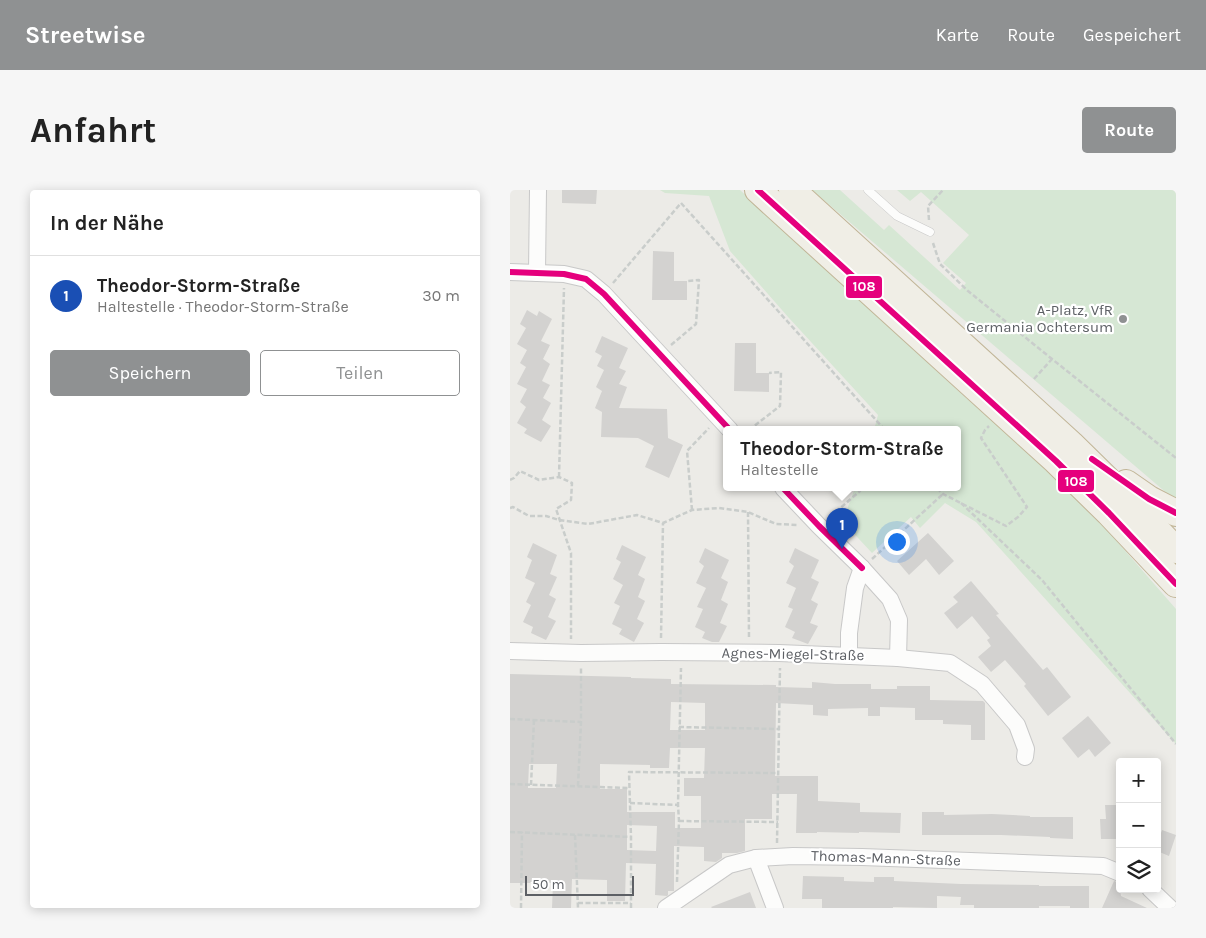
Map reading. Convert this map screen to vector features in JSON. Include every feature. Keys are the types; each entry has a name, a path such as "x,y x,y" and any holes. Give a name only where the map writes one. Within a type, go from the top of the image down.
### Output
{"highway":[{"path":"758,190 1056,461 1109,513 1176,584"},
{"path":"792,190 1071,444 1176,550"},
{"path":"1071,444 1149,499 1176,513"}],"street":[{"path":"537,273 538,190"},
{"path":"510,272 564,274 586,279 604,294 726,426"},
{"path":"787,491 890,598 899,620 898,658"},
{"path":"849,656 849,633 855,588 862,568"},
{"name":"Agnes-Miegel-Straße","path":"510,651 749,653 898,658 950,663 982,684 1017,725 1026,749 1025,757"},
{"name":"Thomas-Mann-Straße","path":"671,904 729,864 756,858 793,856 862,857 1103,866 1116,871"},
{"path":"756,858 774,908"},
{"path":"1154,893 1170,908"}],"lane":[{"path":"868,190 897,216 930,232"}],"path":[{"path":"943,190 928,206 930,232 940,264 968,291 1176,458"},
{"path":"604,294 680,203 881,426"},
{"path":"559,477 564,274"},
{"path":"660,354 696,324 699,280 687,281"},
{"path":"1034,379 1052,359"},
{"path":"754,426 780,406 781,372 769,373"},
{"path":"692,510 687,451 719,418"},
{"path":"940,491 1006,526 1027,507 981,438 984,430 994,422"},
{"path":"510,480 520,471 539,480 559,477 572,483 571,500 556,509 571,553 581,722 578,786"},
{"path":"819,526 860,491"},
{"path":"862,568 943,494"},
{"path":"961,503 1042,580 1176,744"},
{"path":"510,508 512,507 529,516 546,516 588,524 636,515 663,523 692,510 719,508 748,512 776,524"},
{"path":"748,512 749,653"},
{"path":"661,652 663,523"},
{"path":"671,904 680,821 678,805 682,652"},
{"path":"776,857 780,673"},
{"path":"510,718 581,722"},
{"path":"532,785 534,720"},
{"path":"679,727 779,729"},
{"path":"631,908 632,837 629,772 778,773"},
{"path":"510,784 630,788"},
{"path":"630,803 678,805"},
{"path":"680,821 778,822"},
{"path":"510,832 632,837"},
{"path":"521,908 522,832"},
{"path":"575,835 578,908"},
{"path":"578,903 631,903"}],"green space":[{"path":"660,190 740,190 965,397 1080,499 1176,609 1176,744 976,522 945,503 920,528 911,517 872,553 845,524 851,519 846,512 854,491 961,491 961,426 875,426 878,415 730,251 709,196 665,193"},
{"path":"812,190 840,190 884,230 889,225 960,290 966,283 943,263 969,235 921,192 910,201 897,190 1176,190 1176,501"}],"building":[{"path":"562,190 597,190 596,204 562,203"},
{"path":"653,251 674,252 674,281 687,281 687,300 652,300"},
{"path":"527,310 537,316 539,311 552,319 541,341 550,345 543,359 550,364 542,381 550,385 543,398 551,403 542,420 551,426 541,442 524,433 527,429 517,423 526,407 520,402 527,389 517,384 526,367 520,363 527,350 517,344 526,328 520,324"},
{"path":"602,336 628,348 619,368 626,371 619,384 627,387 619,408 667,409 668,438 683,445 669,478 645,467 654,446 638,438 601,437 602,412 595,408 602,391 596,387 604,370 597,366 602,356 595,352"},
{"path":"735,343 756,343 756,373 769,373 769,392 734,391"},
{"path":"928,533 954,561 939,575 926,559 909,575 897,561"},
{"path":"533,543 557,555 550,574 557,577 549,595 556,599 548,617 556,621 546,640 531,633 533,627 523,622 531,605 526,602 535,583 525,578 532,560 527,557"},
{"path":"622,545 646,557 638,575 645,579 638,597 645,601 637,619 644,623 634,642 619,634 622,629 612,624 620,606 614,603 623,585 613,579 621,562 616,559"},
{"path":"705,548 729,560 721,578 728,582 721,600 728,604 720,623 727,626 719,642 712,642 702,638 705,632 695,627 703,609 697,607 706,588 696,583 704,566 699,562"},
{"path":"795,548 819,560 811,578 819,582 811,600 818,604 810,623 818,626 808,644 792,638 795,632 785,627 793,609 788,607 796,588 786,583 794,566 789,562"},
{"path":"971,581 999,614 996,615 1043,670 1047,667 1071,697 1048,716 1024,686 1026,684 1005,660 991,672 978,657 991,646 987,640 990,638 972,616 957,629 944,613 958,602 953,597"},
{"path":"510,674 631,677 671,679 671,684 776,685 776,687 812,688 812,682 871,684 871,689 897,689 897,686 930,686 930,700 983,701 985,703 985,740 971,740 971,725 943,724 943,720 915,720 915,708 880,707 880,716 868,716 868,708 828,709 828,716 813,715 813,705 776,703 775,776 818,776 818,801 860,803 860,812 901,813 900,833 796,833 797,794 772,794 772,819 745,819 745,851 722,853 722,858 716,862 704,861 704,847 674,846 674,891 668,891 667,896 655,895 656,864 626,863 625,901 607,901 607,880 572,879 571,908 552,908 553,883 510,883","holes":["671,702 705,703 705,730 670,730","670,748 705,748 704,778 684,778 684,796 701,796 701,828 675,828 675,812 627,812 627,789 600,789 600,764 650,765 650,768 669,768","529,764 557,764 556,788 528,788","627,825 657,826 656,851 627,850"]},
{"path":"1088,716 1111,743 1095,757 1089,749 1078,758 1062,738"},
{"path":"1105,805 1116,805 1116,839 1101,839 1100,819 1106,819"},
{"path":"922,812 944,812 944,815 992,814 1030,817 1073,817 1073,839 1001,835 922,835"},
{"path":"1162,830 1176,835 1169,856 1161,853"},
{"path":"803,876 844,877 844,881 874,882 874,877 894,877 894,881 1089,886 1089,908 1039,906 1039,908 974,908 974,905 960,905 961,897 937,896 937,908 822,908 822,899 802,899"},
{"path":"1114,881 1116,882 1116,893 1121,893 1121,896 1147,908 1102,908"},
{"path":"750,892 756,908 711,907"}],"transit line":[{"name":"108","path":"758,190 1056,461 1109,513 1176,584"},
{"name":"108","path":"510,272 564,274 586,279 604,294 726,426"},
{"name":"108","path":"1092,459 1149,499 1176,513"},
{"name":"108","path":"786,491 862,568"}],"place":[{"name":"A-Platz, VfR Germania Ochtersum","path":"1123,319"},
{"name":"Theodor-Storm-Straße","path":"842,549"}]}
